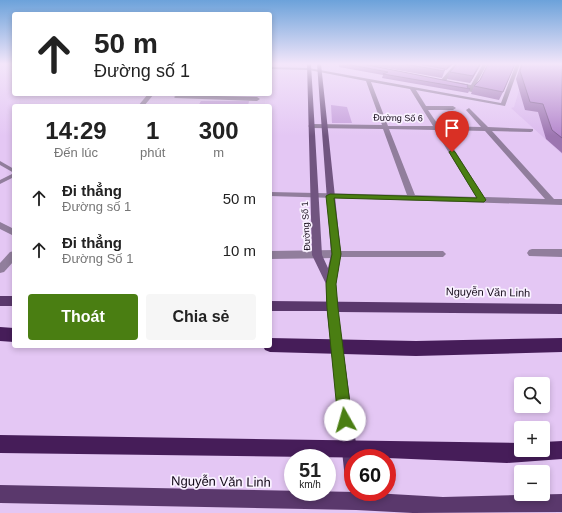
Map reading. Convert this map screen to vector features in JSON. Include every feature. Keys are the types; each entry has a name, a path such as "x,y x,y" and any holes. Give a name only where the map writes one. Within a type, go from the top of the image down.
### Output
{"highway":[{"path":"0,334 12,335"},
{"path":"272,345 336,348 495,348 562,345"},
{"path":"0,444 349,449"},
{"path":"396,450 507,453 562,450"}],"main road":[{"path":"0,301 12,301"},
{"name":"Nguyễn Văn Linh","path":"272,306 332,308 562,309"},
{"path":"332,308 349,449"},
{"name":"Nguyễn Văn Linh","path":"0,494 344,497"},
{"name":"Nguyễn Văn Linh","path":"383,501 443,510 562,503"}],"street":[{"name":"Đường Số 1","path":"310,88 317,255 331,284"},
{"path":"321,88 323,126 336,254 331,284 332,308"},
{"path":"371,88 387,127 412,198"},
{"path":"412,88 503,105 509,88"},
{"path":"412,88 482,200"},
{"path":"466,98 471,88"},
{"path":"143,104 149,96"},
{"path":"176,97 195,100 258,96"},
{"path":"424,108 453,108"},
{"path":"469,110 552,202"},
{"name":"Đường Số 6","path":"311,126 531,130"},
{"path":"272,194 562,202"},
{"path":"0,225 12,232"},
{"path":"532,252 562,253"},
{"path":"272,255 336,254"},
{"path":"0,269 12,257"}],"lane":[{"path":"0,163 12,170"},
{"path":"0,182 12,176"},
{"path":"336,254 443,254"}],"shaded area":[{"path":"520,88 562,88 562,154 511,108 514,107"},
{"path":"201,101 249,101 248,104 199,104"},
{"path":"331,105 347,107 352,123 332,123"}],"building":[{"path":"483,88 505,88 503,92"},
{"path":"525,88 562,88 562,138 552,130 543,104 530,102"}],"route":[{"path":"345,420 332,308 331,284 336,254 330,196 482,200 452,152"}]}
